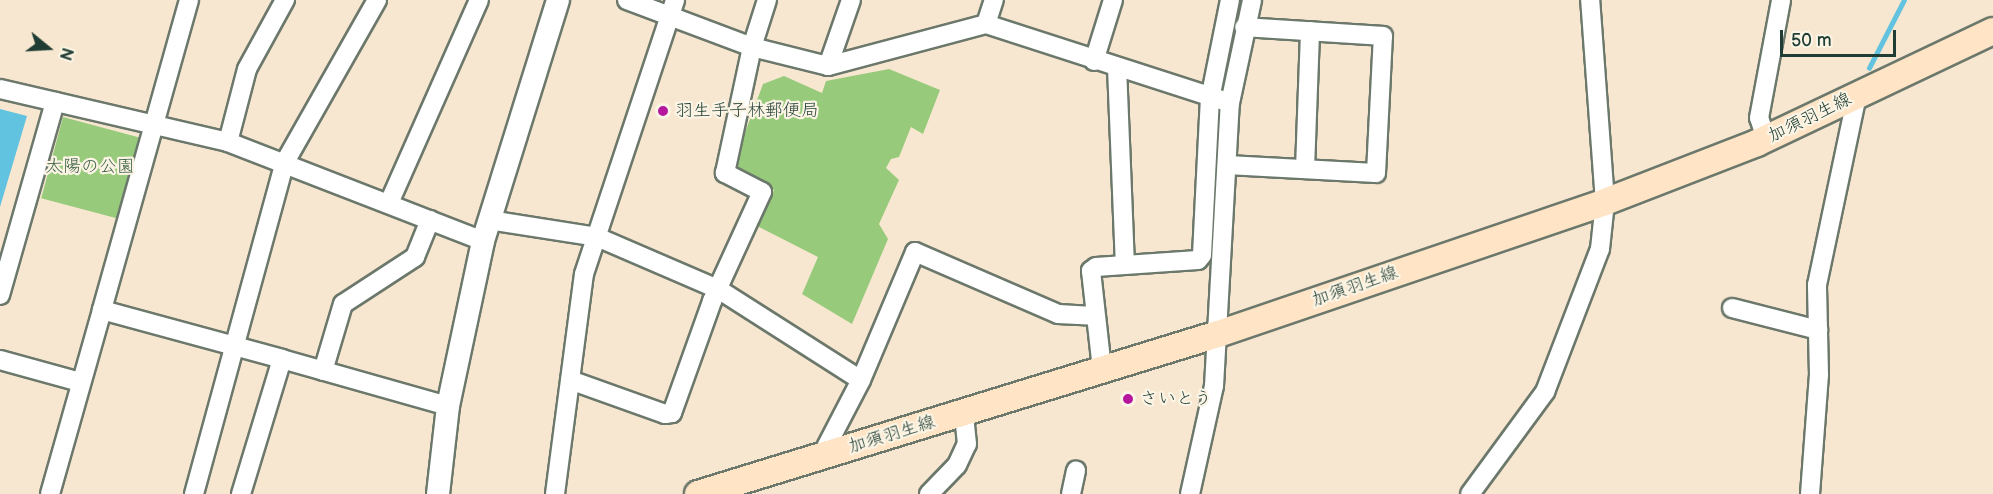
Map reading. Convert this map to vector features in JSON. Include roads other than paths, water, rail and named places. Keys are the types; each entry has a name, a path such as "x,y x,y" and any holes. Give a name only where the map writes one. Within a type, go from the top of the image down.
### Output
{"main road":[{"name":"加須羽生線","path":"698,494 1218,334 1605,202 1767,139 1993,31"}],"street":[{"path":"50,494 189,0"},
{"path":"228,142 247,69 285,0"},
{"path":"194,494 237,347 285,162 377,0"},
{"path":"389,203 479,0"},
{"path":"438,494 448,406 486,231 558,0"},
{"path":"627,0 669,19 752,47 828,66 986,24 1230,104"},
{"path":"555,494 584,274 675,0"},
{"path":"570,380 665,414 672,413 718,289 762,192 724,173 752,47 768,0"},
{"path":"828,66 851,0"},
{"path":"986,24 994,0"},
{"path":"1094,61 1113,0"},
{"path":"1102,369 1094,316 1091,271 1095,267 1198,260 1202,255 1210,99 1230,0"},
{"path":"1190,494 1214,386 1230,104 1244,27 1252,0"},
{"path":"1470,494 1545,392 1600,249 1605,202 1590,0"},
{"path":"1767,139 1759,118 1781,0"},
{"path":"1227,165 1376,173 1383,36 1244,27"},
{"path":"1305,169 1310,31"},
{"path":"1117,67 1125,265"},
{"path":"0,89 228,142 285,162 430,220 486,231 597,237 718,289 861,380"},
{"path":"1810,494 1818,330 1817,285 1857,95"},
{"path":"0,295 55,102"},
{"path":"323,371 343,304 415,257 430,220"},
{"path":"821,457 861,380 915,252 1058,314 1094,316"},
{"path":"1732,308 1818,330"},
{"path":"102,310 448,406"},
{"path":"241,494 282,359"},
{"path":"0,360 80,382"},
{"path":"929,494 957,465 967,444 964,412"},
{"path":"1071,494 1076,471"}],"water":[{"path":"0,109 27,116 0,207"}],"waterway":[{"path":"1235,21 1240,0"},
{"path":"1869,68 1904,0"},
{"path":"1212,248 1220,113"}],"place":[{"name":"羽生手子林郵便局","path":"663,111"},
{"name":"さいとう","path":"1128,399"}],"park label":[{"name":"太陽の公園","path":"90,167"}]}
